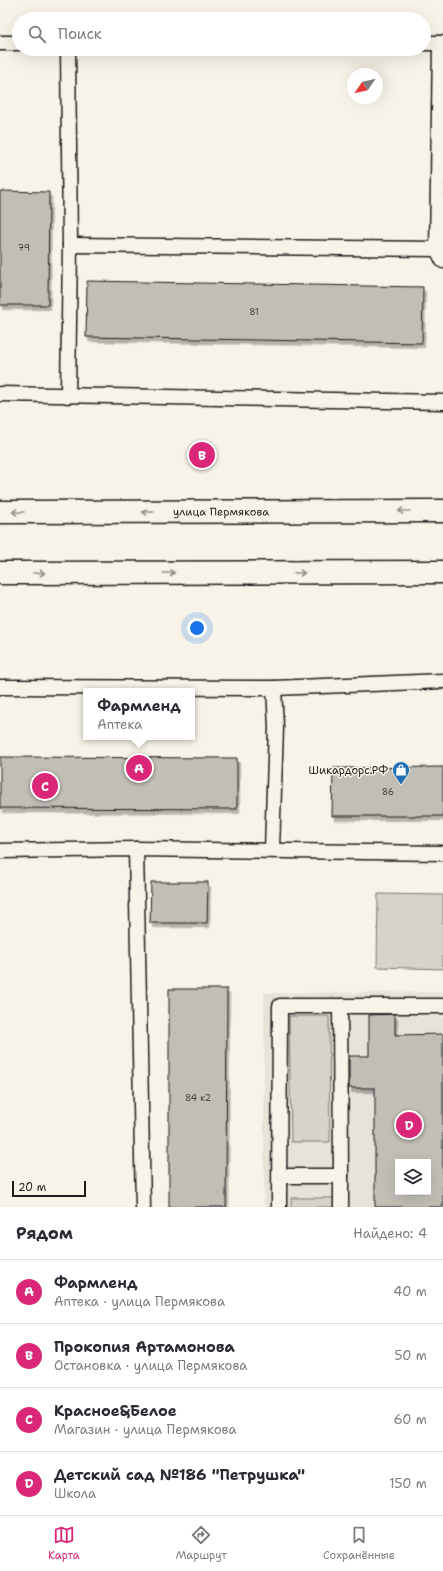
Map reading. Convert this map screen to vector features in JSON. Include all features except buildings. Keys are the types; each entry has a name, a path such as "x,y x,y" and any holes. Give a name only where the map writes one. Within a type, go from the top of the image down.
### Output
{"main road":[{"name":"улица Пермякова","path":"0,512 443,511"},
{"path":"0,573 443,572"}],"lane":[{"path":"0,43 12,43"},
{"path":"70,245 440,255 442,43 431,43"},
{"path":"68,56 70,245 68,396"},
{"path":"0,394 443,402"},
{"path":"0,687 274,688 443,682"},
{"path":"272,850 276,727 274,688"},
{"path":"136,849 143,1207"},
{"path":"0,851 136,849 443,853"},
{"path":"279,1207 280,1006 443,1006"},
{"path":"340,1006 341,1207"},
{"path":"280,1176 341,1176"}],"shaded area":[{"path":"378,894 443,895 443,969 377,967"},
{"path":"443,992 443,1207 264,1207 264,993"},
{"path":"289,1016 329,1016 330,1142 291,1142"},
{"path":"291,1198 336,1198 336,1207 291,1207"}],"place":[{"name":"Прокопия Артамонова","path":"202,455"},
{"name":"Фармленд","path":"139,768"},
{"name":"Шикардорс.РФ","path":"401,785"},
{"name":"Красное&Белое","path":"45,786"},
{"name":"Детский сад №186 \"Петрушка\"","path":"409,1125"}]}
